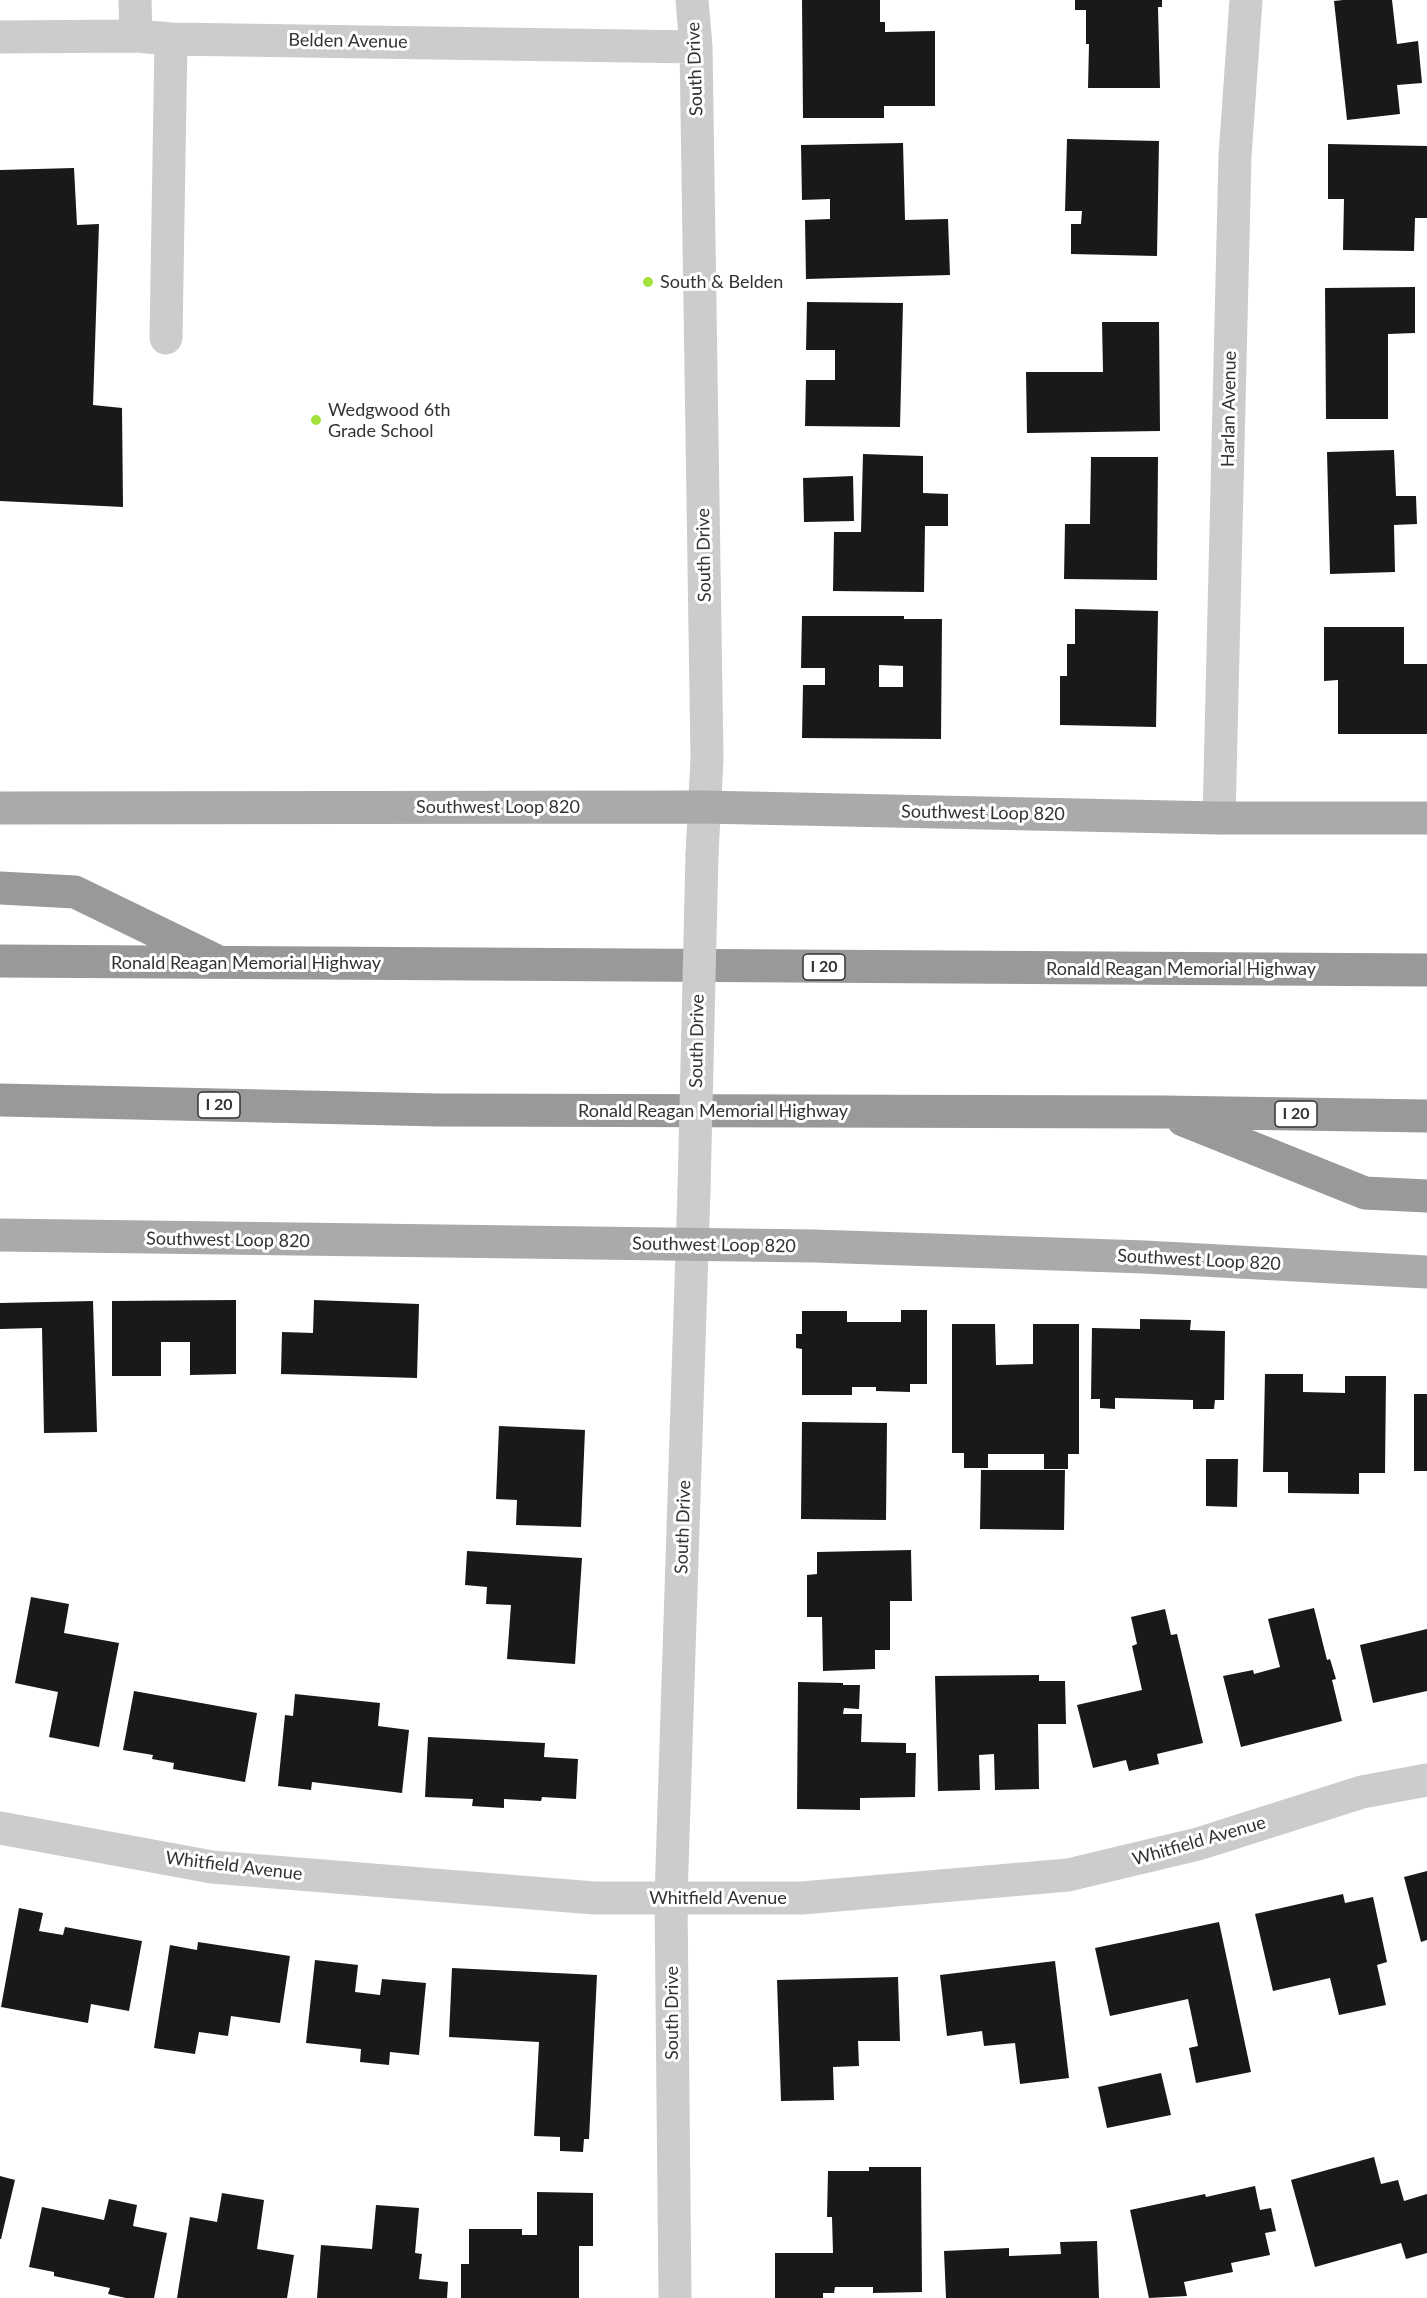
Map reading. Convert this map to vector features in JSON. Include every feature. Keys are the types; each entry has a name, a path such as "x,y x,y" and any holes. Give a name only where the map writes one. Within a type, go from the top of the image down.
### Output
{"highway":[{"path":"0,888 75,892 222,963"},
{"name":"Ronald Reagan Memorial Highway","path":"0,961 1427,970"},
{"name":"Ronald Reagan Memorial Highway","path":"0,1100 439,1110 1164,1112 1427,1116"},
{"path":"1164,1112 1365,1193 1427,1196"}],"main road":[{"name":"Southwest Loop 820","path":"0,808 703,807 1219,818 1427,818"},
{"name":"Southwest Loop 820","path":"0,1236 693,1244 1145,1257 1427,1272"}],"street":[{"path":"135,0 136,36"},
{"name":"South Drive","path":"675,2298 671,1898 693,1244 703,807 707,759 696,47 692,0"},
{"name":"Harlan Avenue","path":"1219,818 1235,156 1246,0"},
{"name":"Belden Avenue","path":"0,37 136,36 171,39 696,47"},
{"path":"166,338 171,39"},
{"name":"Whitfield Avenue","path":"0,1828 212,1867 594,1898 802,1898 1068,1875 1198,1844 1362,1792 1427,1780"}],"building":[{"path":"802,0 880,0 880,22 885,22 885,32 935,31 935,106 884,106 884,118 803,118"},
{"path":"1075,0 1162,0 1162,7 1158,7 1160,88 1088,88 1089,44 1086,44 1086,10 1075,10"},
{"path":"1392,0 1397,44 1418,41 1422,83 1397,85 1400,114 1347,120 1334,1"},
{"path":"1067,139 1159,141 1157,256 1071,254 1071,224 1081,224 1082,211 1065,211"},
{"path":"903,143 905,220 948,219 950,275 806,279 805,220 830,219 830,199 802,200 801,145"},
{"path":"1328,144 1427,146 1427,218 1415,218 1414,251 1343,250 1344,199 1328,199"},
{"path":"74,168 77,225 99,224 93,405 122,408 123,507 0,501 0,170"},
{"path":"1415,287 1415,333 1388,334 1388,419 1326,419 1325,288"},
{"path":"807,302 903,303 900,427 805,426 806,380 835,380 835,350 806,350"},
{"path":"1102,322 1159,322 1160,431 1027,433 1026,372 1103,372"},
{"path":"1394,450 1396,496 1416,496 1417,524 1394,525 1395,572 1330,574 1327,452"},
{"path":"863,454 923,456 923,493 948,494 948,526 925,526 924,592 833,591 834,532 861,532"},
{"path":"1091,457 1158,457 1157,580 1064,579 1065,524 1090,524"},
{"path":"853,476 854,521 804,522 803,478"},
{"path":"1075,609 1158,611 1156,727 1060,725 1060,676 1067,676 1067,644 1075,644"},
{"path":"802,616 904,616 904,619 942,619 941,739 802,738 803,685 825,685 825,668 801,668","holes":["879,665 903,666 903,687 879,687"]},
{"path":"1324,627 1404,627 1404,664 1427,664 1427,734 1338,734 1338,680 1324,681"},
{"path":"236,1300 236,1374 190,1375 190,1342 161,1342 161,1376 112,1376 112,1301"},
{"path":"314,1300 419,1304 417,1378 281,1374 282,1332 313,1333"},
{"path":"93,1301 97,1432 44,1433 42,1328 0,1329 0,1303"},
{"path":"901,1310 927,1310 927,1384 910,1384 910,1392 876,1391 876,1387 852,1387 852,1395 802,1395 802,1349 796,1348 796,1334 802,1334 802,1311 847,1311 847,1322 901,1322"},
{"path":"1140,1319 1191,1320 1190,1330 1225,1331 1224,1400 1215,1400 1214,1409 1193,1409 1193,1400 1115,1398 1115,1409 1100,1408 1100,1399 1091,1399 1092,1328 1140,1329"},
{"path":"952,1324 995,1324 996,1365 1033,1364 1033,1324 1079,1324 1079,1454 1068,1454 1068,1469 1044,1469 1044,1454 988,1454 988,1468 964,1468 964,1453 952,1453"},
{"path":"1265,1374 1303,1374 1303,1392 1345,1393 1345,1376 1386,1376 1385,1473 1359,1473 1359,1494 1288,1493 1288,1472 1263,1472"},
{"path":"1414,1394 1427,1394 1427,1471 1414,1471"},
{"path":"802,1422 887,1423 886,1520 801,1519"},
{"path":"499,1426 585,1430 581,1527 516,1525 517,1500 496,1499"},
{"path":"1206,1459 1238,1459 1237,1507 1206,1506"},
{"path":"981,1470 1065,1470 1064,1530 980,1529"},
{"path":"911,1550 912,1601 890,1601 890,1650 875,1650 875,1669 823,1671 822,1617 807,1617 807,1575 817,1574 817,1552"},
{"path":"467,1551 582,1558 575,1664 507,1659 511,1605 486,1604 487,1587 465,1585"},
{"path":"31,1597 69,1604 64,1633 119,1643 99,1747 49,1737 58,1692 15,1683"},
{"path":"1314,1608 1327,1660 1330,1659 1336,1679 1332,1680 1342,1721 1241,1747 1223,1676 1253,1670 1254,1674 1280,1667 1268,1619"},
{"path":"1165,1609 1171,1635 1177,1634 1203,1743 1157,1754 1159,1764 1129,1771 1126,1760 1093,1768 1077,1705 1142,1690 1132,1646 1137,1644 1131,1617"},
{"path":"1427,1629 1427,1691 1373,1703 1360,1645"},
{"path":"1039,1675 1039,1681 1065,1681 1066,1724 1038,1724 1039,1789 995,1790 994,1754 979,1755 980,1790 938,1791 935,1676"},
{"path":"798,1682 860,1685 859,1709 844,1708 843,1714 862,1714 861,1742 906,1743 906,1753 916,1753 915,1797 860,1798 860,1810 797,1809"},
{"path":"134,1691 257,1713 245,1782 173,1769 174,1763 152,1759 153,1755 123,1750"},
{"path":"295,1694 380,1703 378,1726 409,1730 402,1793 312,1782 311,1790 278,1786 285,1715 293,1716"},
{"path":"428,1737 545,1743 544,1757 578,1759 576,1799 542,1797 541,1801 504,1799 504,1808 472,1806 473,1799 425,1797"},
{"path":"1427,1871 1427,1940 1421,1942 1404,1877"},
{"path":"1343,1894 1345,1903 1373,1897 1387,1962 1377,1965 1386,2005 1339,2015 1330,1978 1273,1991 1255,1914"},
{"path":"19,1908 43,1913 39,1931 63,1935 65,1927 142,1941 129,2011 91,2004 88,2023 1,2007"},
{"path":"1219,1922 1251,2072 1196,2083 1189,2048 1198,2046 1188,1999 1110,2016 1095,1948"},
{"path":"198,1942 290,1956 280,2023 231,2016 228,2036 199,2032 195,2054 154,2048 170,1945 197,1950"},
{"path":"315,1960 358,1965 355,1992 380,1995 382,1979 426,1983 419,2055 390,2052 389,2065 360,2062 361,2049 306,2043"},
{"path":"1055,1961 1069,2078 1020,2084 1015,2043 984,2046 982,2031 947,2036 940,1975"},
{"path":"452,1968 597,1975 589,2139 584,2139 583,2152 560,2151 560,2137 534,2136 539,2042 449,2037"},
{"path":"898,1977 900,2041 858,2041 859,2066 833,2067 834,2100 781,2101 777,1980"},
{"path":"1161,2073 1171,2115 1107,2128 1098,2087"},
{"path":"1374,2157 1381,2184 1398,2180 1404,2201 1427,2194 1427,2253 1406,2259 1401,2243 1315,2267 1291,2180"},
{"path":"869,2167 921,2167 922,2292 873,2293 873,2287 835,2287 834,2293 823,2293 823,2298 775,2298 775,2253 833,2253 832,2217 827,2217 828,2171 869,2171"},
{"path":"0,2176 15,2180 1,2239 0,2239"},
{"path":"1255,2186 1260,2210 1271,2208 1276,2231 1265,2233 1270,2255 1231,2263 1233,2272 1184,2282 1187,2296 1149,2298 1130,2210"},
{"path":"537,2192 593,2193 593,2246 579,2246 579,2298 461,2298 461,2264 469,2264 469,2229 522,2229 522,2235 537,2235"},
{"path":"222,2193 264,2200 257,2249 294,2255 287,2298 177,2298 190,2217 217,2222"},
{"path":"109,2199 137,2205 133,2226 167,2233 154,2298 126,2298 108,2294 110,2288 54,2276 54,2272 29,2267 42,2207 104,2220"},
{"path":"376,2205 419,2208 415,2253 422,2254 419,2279 448,2282 447,2298 317,2298 321,2245 372,2249"},
{"path":"1097,2241 1099,2298 946,2298 944,2251 1009,2248 1009,2256 1061,2254 1060,2242"}],"place":[{"name":"South & Belden","path":"648,282"},
{"name":"Wedgwood 6th Grade School","path":"316,420"}]}
